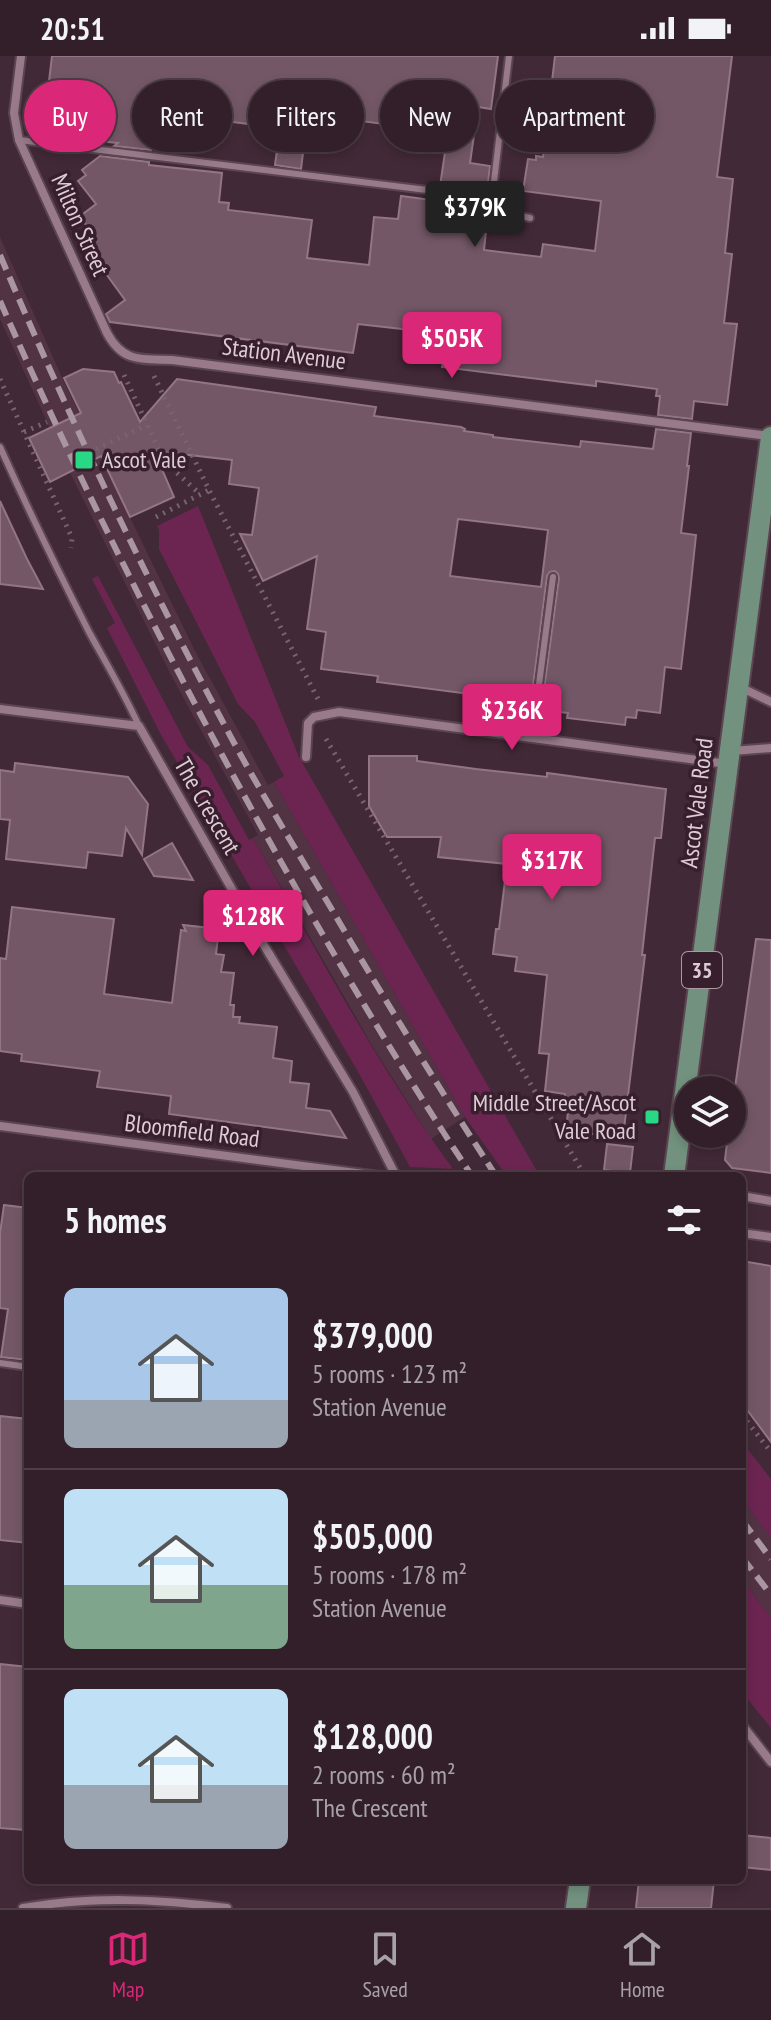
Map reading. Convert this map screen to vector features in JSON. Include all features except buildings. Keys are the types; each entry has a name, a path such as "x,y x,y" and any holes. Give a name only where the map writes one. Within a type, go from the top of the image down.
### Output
{"main road":[{"name":"Ascot Vale Road","path":"675,1172 771,437"},
{"path":"576,1908 579,1884"}],"street":[{"name":"Milton Street","path":"21,56 14,113 19,140 107,333 125,355"},
{"name":"Station Avenue","path":"125,355 134,359 172,360 771,437"},
{"path":"739,686 771,702"},
{"path":"0,709 139,726"},
{"path":"306,757 308,723 314,717 339,712 532,738 730,758 771,748"},
{"name":"The Crescent","path":"139,726 262,942 353,1092 394,1172"},
{"name":"Bloomfield Road","path":"0,1126 349,1172"},
{"path":"746,1197 771,1201"},
{"path":"746,1234 771,1237"},
{"path":"0,1600 24,1603"},
{"path":"746,1730 771,1762"},
{"path":"23,1908 99,1900 151,1900 227,1908"}],"lane":[{"path":"509,56 493,210 530,218"},
{"path":"19,140 492,198"},
{"name":"The Crescent","path":"0,447 39,532 139,726"},
{"path":"532,738 553,577"},
{"path":"0,1363 24,1366"}],"path":[{"path":"151,372 326,714"},
{"path":"124,374 159,450 176,472 200,494"},
{"path":"0,379 72,538 71,548"},
{"path":"24,432 47,422"},
{"path":"96,449 147,425"},
{"path":"156,517 209,490"},
{"path":"314,717 583,1172"},
{"path":"746,1420 771,1452"}],"shaded area":[{"path":"0,237 63,380 195,651 268,785 274,782 465,1117 431,1139 373,1047 253,838 258,835 171,675 74,481 0,319"},
{"path":"198,506 299,757 537,1172 503,1171 465,1117 274,782 284,776 255,722 238,704 159,549 157,526"},
{"path":"98,576 188,747 208,765 373,1048 453,1169 410,1167 361,1077 160,733 107,628 115,623 92,579"},
{"path":"746,1447 771,1479 771,1538 746,1504"},
{"path":"746,1504 771,1538 771,1618 746,1584"},
{"path":"746,1584 771,1618 771,1728 746,1697"}],"railway":[{"path":"0,255 111,501 233,741 391,1010 493,1172"},
{"path":"0,301 93,501 227,763 364,1004 469,1172"},
{"path":"746,1525 771,1559"},
{"path":"746,1562 771,1595"}],"place":[{"name":"Ascot Vale","path":"84,460"},
{"name":"Middle Street/Ascot Vale Road","path":"652,1117"}]}
